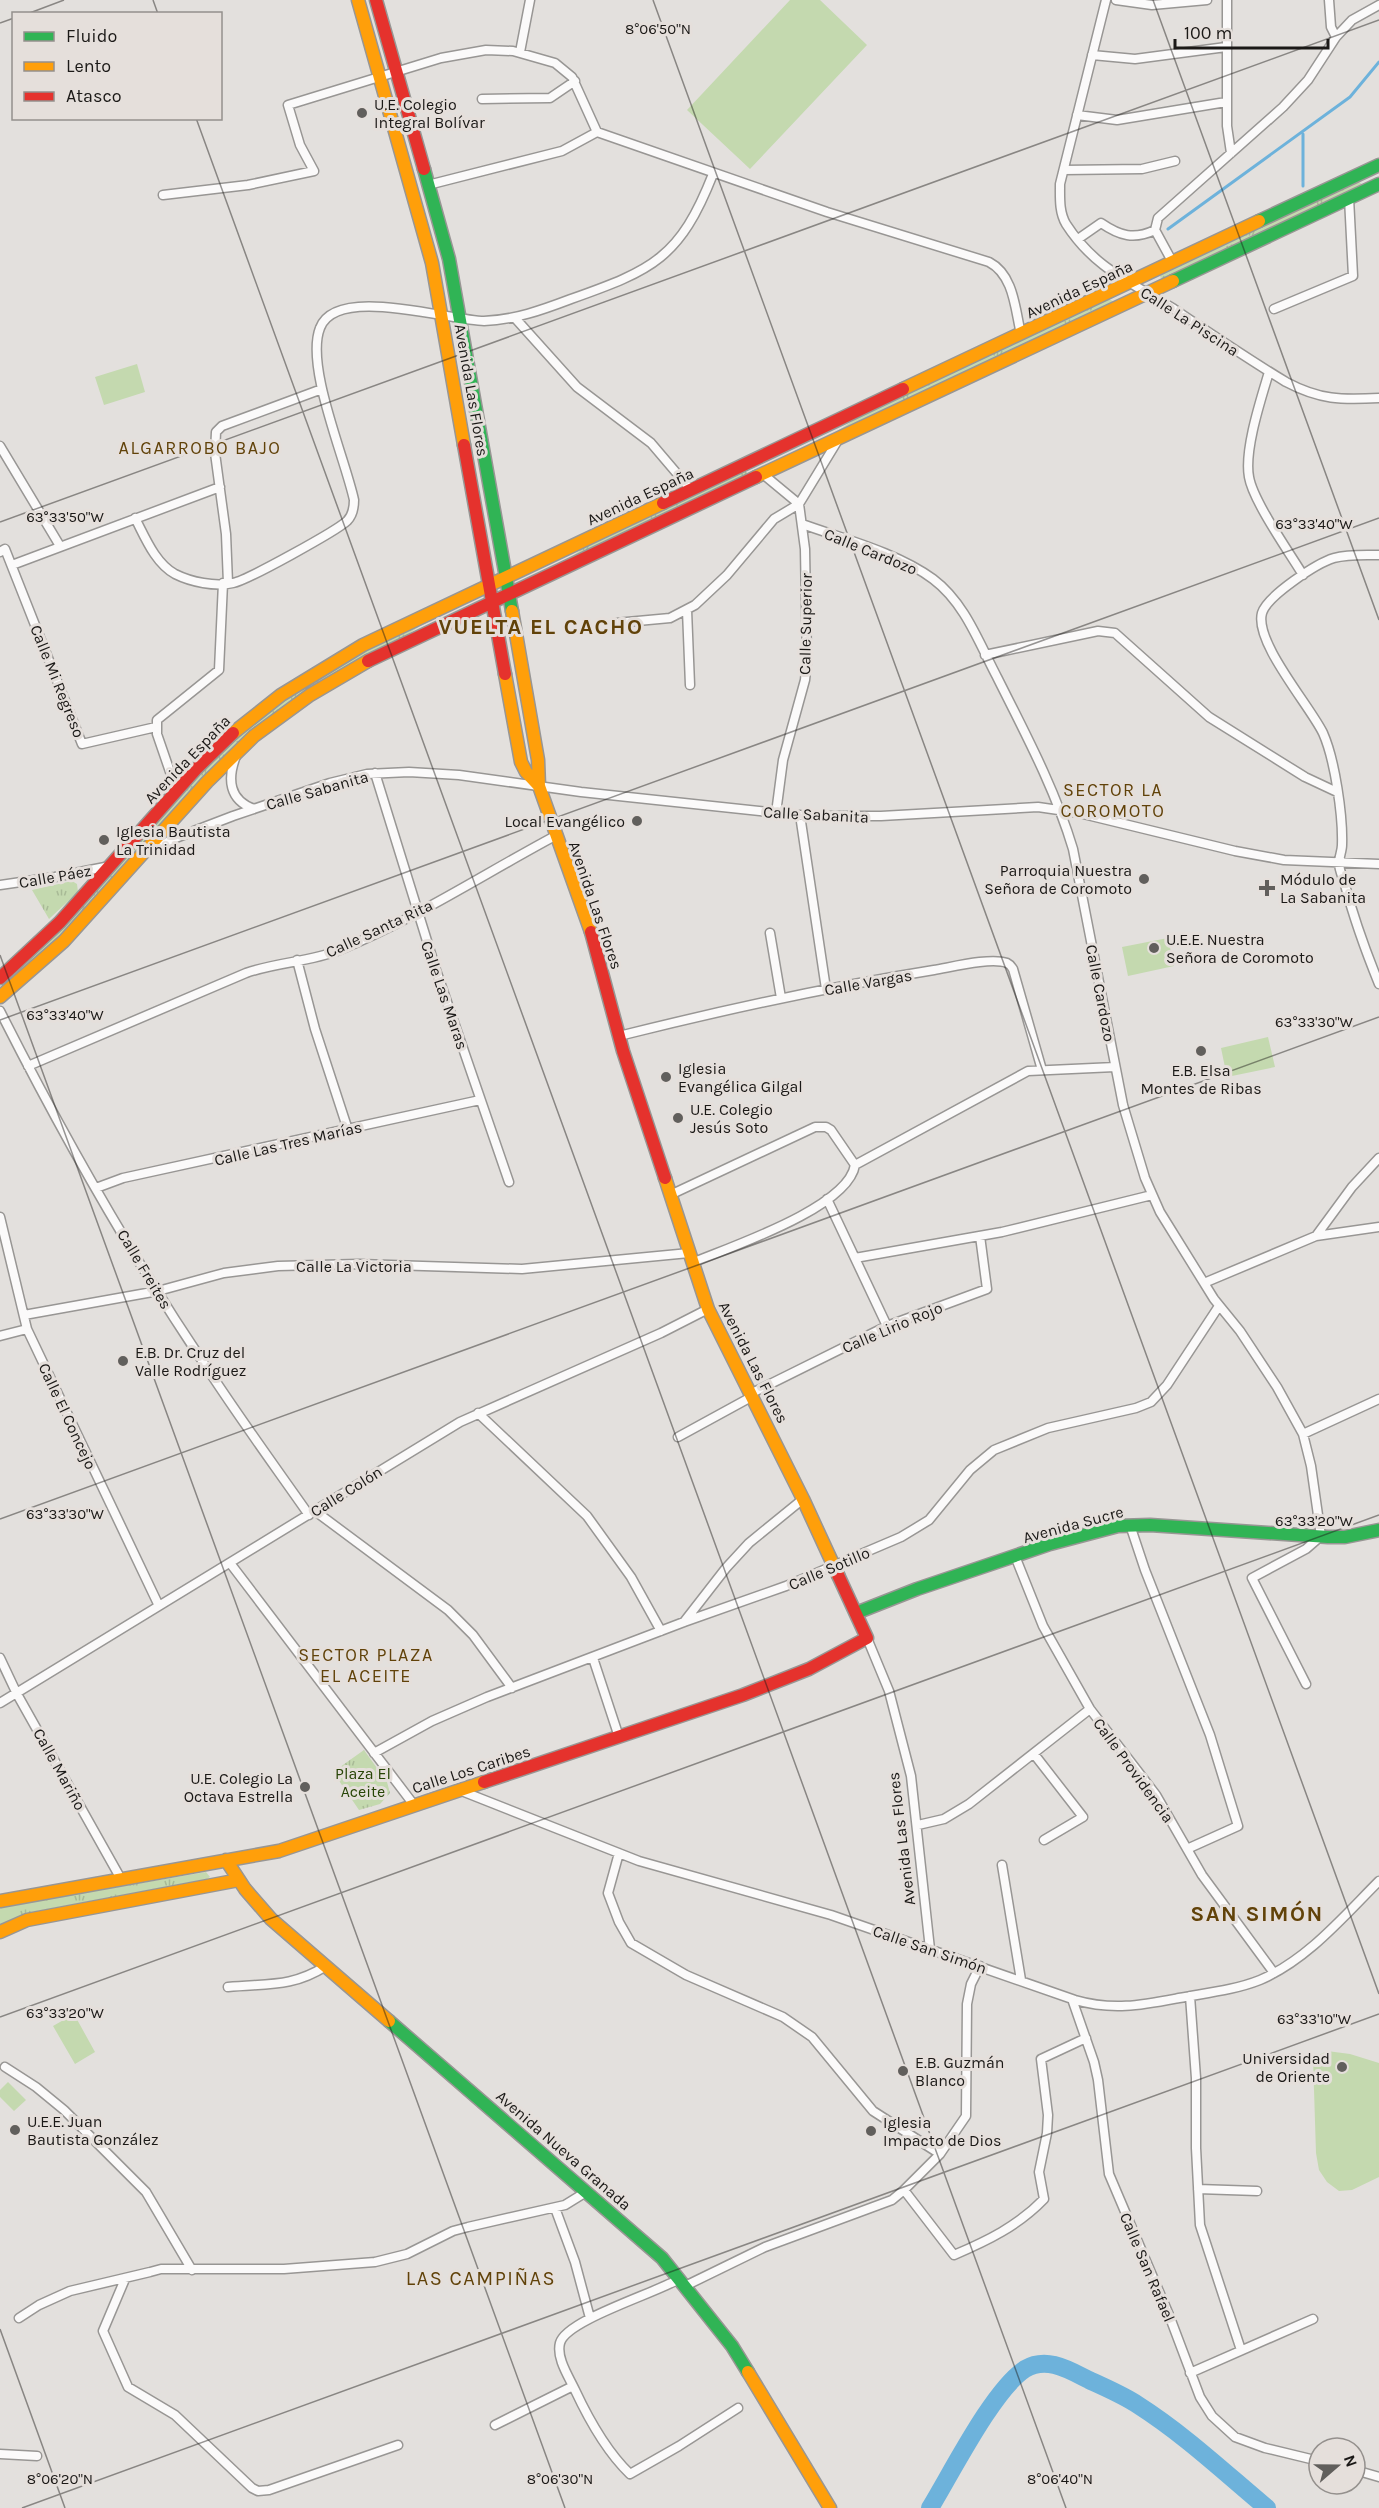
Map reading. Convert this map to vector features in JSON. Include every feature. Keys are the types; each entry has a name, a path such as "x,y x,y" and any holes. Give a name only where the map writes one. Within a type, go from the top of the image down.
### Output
{"street":[{"name":"Avenida Las Flores","path":"358,0 432,263 521,762 526,772 539,786"},
{"name":"Avenida Las Flores","path":"376,0 449,259 538,760 539,786 591,933 619,1036 708,1309 835,1566 885,1681 897,1718 911,1776 930,1949"},
{"path":"520,52 530,0"},
{"name":"Calle La Piscina","path":"1106,0 1060,184 1061,211 1065,222 1101,265 1269,372 1303,391 1330,399 1379,398"},
{"path":"1116,0 1152,5 1208,0"},
{"path":"1227,0 1226,102 1231,153"},
{"path":"1329,0 1330,17 1336,37"},
{"path":"1173,262 1155,230 1158,218 1283,107 1308,80 1336,37 1359,15 1379,5"},
{"path":"1092,55 1135,59 1226,47"},
{"path":"163,195 248,185 314,171 300,145 288,105 462,53 504,50 520,52 555,63 575,81 597,132 850,220 932,243 998,266 1007,278 1021,334"},
{"path":"482,99 550,98 575,81"},
{"path":"1077,115 1117,120 1226,102"},
{"path":"428,185 562,151 597,132"},
{"path":"1064,171 1142,169 1175,161"},
{"name":"Avenida España","path":"0,978 49,933 240,726 316,671 384,634 1379,165"},
{"path":"1363,173 1375,186"},
{"path":"135,518 154,552 172,572 195,582 225,583 256,573 339,527 352,515 354,500 322,390 317,341 322,324 330,316 351,309 386,307 459,319 484,321 515,318 618,282 659,260 672,247 692,220 713,174"},
{"name":"Avenida España","path":"0,997 60,944 237,752 290,710 340,676 391,649 1375,186"},
{"path":"1274,309 1353,276 1349,198"},
{"path":"1078,239 1101,223 1112,231 1131,236 1143,235 1155,230"},
{"path":"515,318 577,387 651,443 691,490"},
{"path":"1269,372 1254,428 1248,476 1255,495 1303,575"},
{"path":"177,792 156,727 160,715 219,670 225,583 225,534 214,440 218,428 322,390"},
{"path":"616,623 670,618 687,610 727,575 774,519 799,504 838,440"},
{"path":"0,446 60,546"},
{"path":"753,461 764,475 799,504"},
{"path":"12,565 220,487"},
{"name":"Calle Superior","path":"776,813 783,760 805,680 807,661 802,524 799,504"},
{"name":"Calle Cardozo","path":"802,524 899,560 933,579 957,603 986,655 1060,810 1073,849 1128,1124 1152,1195 1204,1283 1277,1387 1303,1434 1311,1466 1321,1536"},
{"name":"Calle Mi Regreso","path":"3,550 12,565 82,744 156,727"},
{"path":"1379,555 1335,558 1303,575 1264,608 1262,622 1279,664 1322,733 1334,765 1342,843 1339,864 1350,905 1379,984"},
{"path":"687,610 690,686"},
{"path":"986,655 1098,631 1115,633 1209,717 1305,777 1337,792"},
{"name":"Calle Sabanita","path":"237,752 230,775 231,788 239,800 254,809"},
{"name":"Calle Sabanita","path":"140,857 174,839 350,777 375,773 409,772 459,775 800,815 880,816 1038,807 1284,860 1379,864"},
{"name":"Calle Las Maras","path":"375,773 418,913 509,1182"},
{"path":"800,815 826,989"},
{"name":"Calle Santa Rita","path":"28,1066 246,972 276,963 341,950 418,913 555,836"},
{"name":"Calle Páez","path":"0,885 111,866"},
{"path":"770,933 781,998"},
{"path":"297,960 315,1029 348,1130"},
{"name":"Calle Vargas","path":"619,1036 826,989 962,966 1006,963 1012,967 1016,976 1042,1070"},
{"name":"Calle Freites","path":"0,1011 96,1188 158,1291 204,1365 312,1513 448,1610 473,1635 512,1688"},
{"path":"670,1195 815,1127 826,1127 831,1130 855,1165 1022,1074 1042,1070 1115,1067"},
{"name":"Calle Las Tres Marías","path":"96,1188 123,1178 480,1100"},
{"path":"1316,1236 1352,1187 1379,1158"},
{"name":"Calle La Victoria","path":"24,1315 158,1291 224,1273 278,1266 358,1263 522,1269 691,1258 786,1224 817,1207 852,1175 855,1165"},
{"path":"855,1258 1026,1227 1152,1195"},
{"path":"827,1199 887,1326"},
{"name":"Calle El Concejo","path":"0,1217 27,1329 159,1606"},
{"path":"1204,1283 1316,1236 1379,1227"},
{"name":"Calle Lirio Rojo","path":"678,1437 752,1395 887,1326 987,1289 980,1236"},
{"name":"Calle Sotillo","path":"374,1753 432,1721 512,1688 684,1622 786,1586 901,1537 929,1520 970,1470 1000,1447 1048,1428 1136,1408 1151,1402 1167,1385 1219,1306"},
{"name":"Calle Colón","path":"0,1703 478,1413 661,1333 708,1309"},
{"path":"0,1336 27,1329"},
{"path":"1303,1434 1379,1399"},
{"path":"478,1413 587,1516 631,1578 661,1631"},
{"path":"684,1622 726,1568 749,1543 803,1499"},
{"path":"1130,1525 1145,1570 1210,1735 1238,1826 1187,1849"},
{"name":"Avenida Sucre","path":"856,1613 917,1589 1015,1556 1100,1530 1130,1525 1344,1537 1379,1530"},
{"path":"1306,1684 1252,1578 1306,1549 1321,1536"},
{"name":"Calle Providencia","path":"1015,1556 1043,1626 1090,1709 1156,1795 1202,1875 1274,1973"},
{"path":"230,1563 414,1805"},
{"name":"Calle Los Caribes","path":"0,1901 279,1851 796,1675 867,1638"},
{"name":"Calle Mariño","path":"0,1658 17,1694 122,1879"},
{"path":"593,1658 619,1737"},
{"path":"918,1826 956,1813 1090,1709"},
{"path":"1034,1754 1083,1817 1044,1840"},
{"name":"Calle San Simón","path":"459,1790 531,1816 639,1861 831,1915 1103,2007 1118,2007 1241,1986 1274,1973 1311,1948 1379,1881"},
{"path":"619,1853 608,1893 619,1922 631,1943 686,1974 768,2009 802,2029 812,2037 873,2111 940,2154"},
{"name":"Avenida Nueva Granada","path":"226,1860 271,1919 651,2248 682,2282 732,2346 830,2508"},
{"path":"1002,1865 1021,1980"},
{"path":"0,1932 27,1920 239,1880"},
{"path":"228,1988 276,1985 301,1980 326,1966"},
{"path":"738,2408 680,2446 630,2474 614,2458 601,2438 573,2386 561,2357 560,2343 568,2332 590,2318 883,2204 904,2190 940,2154 966,2116 967,2004 970,1984 980,1966"},
{"path":"1190,1996 1196,2078 1198,2189 1203,2236 1241,2350"},
{"name":"Calle San Rafael","path":"1072,1998 1098,2080 1109,2174 1205,2407 1235,2437 1265,2448 1307,2458"},
{"path":"904,2190 954,2255 999,2234 1035,2208 1044,2199 1039,2172 1047,2133 1048,2115 1041,2059 1086,2037"},
{"path":"5,2067 36,2086 64,2110 146,2192 192,2270"},
{"path":"1198,2189 1257,2191"},
{"path":"19,2318 39,2305 70,2291 161,2270 304,2268 375,2262 407,2254 453,2231 571,2203 586,2192"},
{"path":"555,2208 575,2262 590,2318"},
{"path":"125,2279 103,2331 128,2387 175,2415 252,2488 258,2491 269,2490 398,2445"},
{"path":"1190,2373 1312,2319"},
{"path":"495,2425 573,2386"},
{"path":"0,2454 37,2456"}],"green space":[{"path":"790,0 820,0 867,45 750,169 687,110"},
{"path":"1357,181 1362,184 1360,187 1163,279 1160,277 1162,274"},
{"path":"1108,299 1113,301 1112,304 830,436 857,418"},
{"path":"137,364 145,392 104,405 95,377"},
{"path":"747,472 747,476 565,561 591,543"},
{"path":"475,598 420,626 220,762 56,940 6,983 80,908 244,730 319,676 386,639"},
{"path":"72,881 77,884 78,892 49,919 32,890"},
{"path":"1168,938 1174,966 1128,976 1122,947"},
{"path":"1268,1037 1275,1067 1227,1077 1221,1048"},
{"name":"Plaza El Aceite","path":"364,1750 387,1782 390,1793 380,1804 359,1810 333,1772"},
{"path":"206,1872 210,1877 207,1879 32,1912 0,1926 0,1907"},
{"path":"74,2014 95,2052 75,2064 53,2026"},
{"path":"1327,2051 1350,2054 1379,2063 1379,2177 1352,2190 1339,2191 1327,2182 1319,2170 1316,2153 1313,2058"},
{"path":"8,2082 26,2100 14,2111 0,2097 0,2090"}],"waterway":[{"path":"1168,229 1350,97 1379,62"},
{"path":"1303,134 1303,186"},
{"path":"930,2508 974,2433 1000,2395 1025,2369 1041,2364 1066,2369 1138,2405 1188,2442 1267,2508"}],"traffic: fast":[{"path":"1259,221 1379,165"},
{"path":"424,169 449,259 512,611"},
{"path":"1173,281 1379,184"},
{"path":"856,1613 917,1589 1050,1544 1118,1526 1150,1525 1328,1537 1345,1537 1379,1530"},
{"path":"389,2021 662,2258 732,2346 748,2372"}],"traffic: slow":[{"path":"358,0 432,263 464,445"},
{"path":"903,389 1259,221"},
{"path":"756,477 1173,281"},
{"path":"233,733 281,695 363,645 663,503"},
{"path":"512,611 538,760 539,786 591,932"},
{"path":"0,997 64,941 207,782 254,736 310,695 368,661"},
{"path":"505,674 521,762 526,772 539,786"},
{"path":"665,1178 708,1309 803,1499 838,1575"},
{"path":"0,1901 279,1851 484,1782"},
{"path":"226,1860 245,1889 271,1919 389,2021"},
{"path":"0,1932 27,1920 239,1880"},
{"path":"748,2372 830,2508"}],"traffic: jam":[{"path":"376,0 424,169"},
{"path":"663,503 903,389"},
{"path":"464,445 505,674"},
{"path":"368,661 756,477"},
{"path":"0,978 60,922 196,769 233,733"},
{"path":"591,932 623,1051 665,1178"},
{"path":"484,1782 743,1695 809,1669 867,1638 838,1575"}],"place":[{"name":"U.E. Colegio Integral Bolívar","path":"362,113"},
{"name":"Local Evangélico","path":"637,821"},
{"name":"Iglesia Bautista La Trinidad","path":"104,840"},
{"name":"Parroquia Nuestra Señora de Coromoto","path":"1144,879"},
{"name":"Módulo de La Sabanita","path":"1267,888"},
{"name":"U.E.E. Nuestra Señora de Coromoto","path":"1154,948"},
{"name":"E.B. Elsa Montes de Ribas","path":"1201,1051"},
{"name":"Iglesia Evangélica Gilgal","path":"666,1077"},
{"name":"U.E. Colegio Jesús Soto","path":"678,1118"},
{"name":"E.B. Dr. Cruz del Valle Rodríguez","path":"123,1361"},
{"name":"U.E. Colegio La Octava Estrella","path":"305,1787"},
{"name":"Universidad de Oriente","path":"1342,2067"},
{"name":"E.B. Guzmán Blanco","path":"903,2071"},
{"name":"U.E.E. Juan Bautista González","path":"15,2130"},
{"name":"Iglesia Impacto de Dios","path":"871,2131"}],"district":[{"name":"ALGARROBO BAJO","path":"200,448"},
{"name":"VUELTA EL CACHO","path":"541,626"},
{"name":"SECTOR LA COROMOTO","path":"1113,800"},
{"name":"SECTOR PLAZA EL ACEITE","path":"366,1665"},
{"name":"SAN SIMÓN","path":"1257,1913"},
{"name":"LAS CAMPIÑAS","path":"481,2278"}]}
